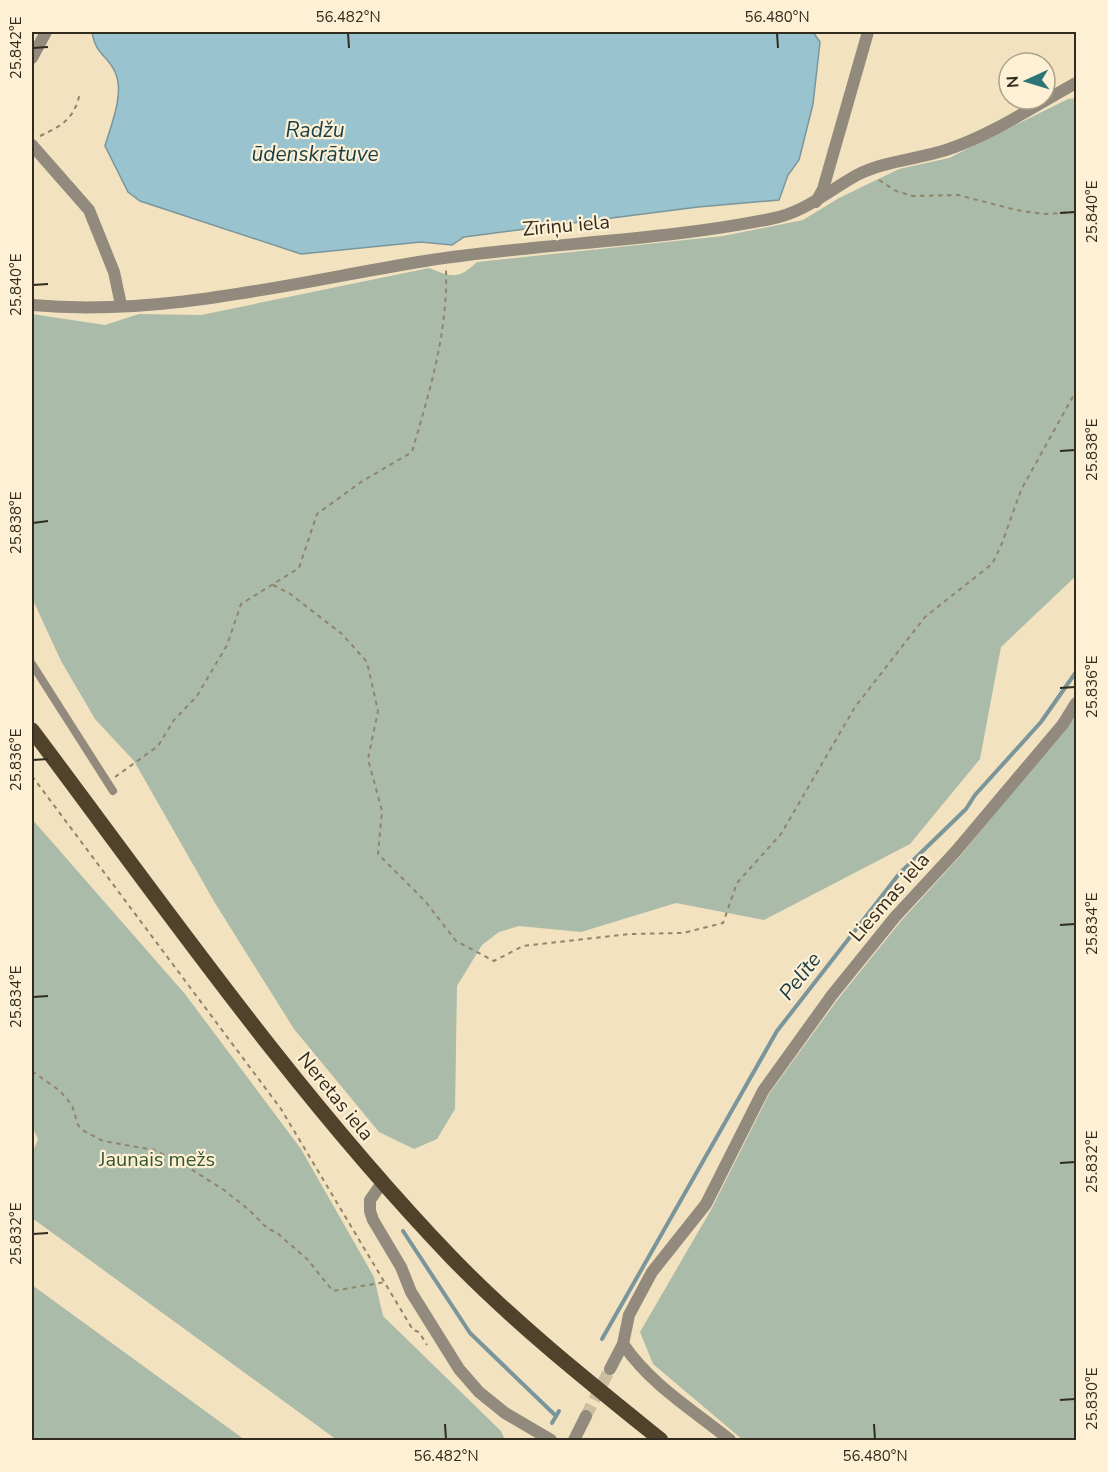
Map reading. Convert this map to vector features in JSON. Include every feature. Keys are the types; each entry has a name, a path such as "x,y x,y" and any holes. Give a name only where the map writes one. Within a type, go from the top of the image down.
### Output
{"main road":[{"name":"Neretas iela","path":"32,730 280,1060 382,1183 454,1260 531,1332 661,1440"}],"street":[{"path":"32,58 46,32"},
{"path":"815,203 823,189 868,32"},
{"name":"Zīriņu iela","path":"32,305 83,309 183,303 237,296 446,258 633,239 773,219 815,203 859,174 948,149 994,129 1077,83"},
{"path":"32,145 89,210 114,272 121,305"},
{"name":"Liesmas iela","path":"610,1369 622,1344 630,1316 652,1272 706,1204 763,1090 832,995 881,934 1063,724 1077,703"},
{"path":"382,1183 370,1200 373,1220 401,1267 411,1292 459,1370 479,1392 505,1413 551,1440"},
{"path":"622,1344 636,1364 669,1395 730,1440"},
{"path":"574,1440 586,1416"}],"lane":[{"path":"32,664 113,791"}],"path":[{"path":"32,135 41,136 64,123 76,112 80,93"},
{"path":"859,174 882,180 896,191 913,196 958,195 1034,212 1077,212"},
{"path":"115,777 158,746 174,720 197,696 227,645 241,604 299,568 317,514 362,482 412,452 431,390 437,358 447,289 446,258"},
{"path":"273,585 289,592 342,634 367,662 378,711 368,759 382,812 378,854 425,901 456,941 494,961 523,946 630,933 682,933 723,923 737,883 781,834 855,707 925,616 992,564 1001,546 1021,490 1077,391"},
{"path":"32,776 280,1109 414,1329 427,1345"},
{"path":"32,1071 60,1091 72,1105 74,1118 84,1131 103,1141 154,1150 183,1164 224,1190 308,1260 333,1291 385,1282"}],"green space":[{"path":"1076,98 1076,576 1001,647 980,759 910,844 764,920 676,903 581,932 519,926 499,932 482,945 457,986 455,1109 437,1139 414,1149 379,1132 294,1029 215,903 134,761 95,719 61,661 32,598 32,314 105,325 139,314 201,315 429,268 454,275 465,272 477,262 723,236 803,220 839,198 899,169 949,158 1044,111 1057,111 1057,104"},
{"path":"1076,716 1076,1440 743,1440 653,1364 640,1332 712,1208 769,1094 838,999 901,921 961,855"},
{"name":"Jaunais mežs","path":"32,819 185,994 301,1149 374,1277 383,1316 501,1431 505,1440 337,1440 32,1218 32,1154 38,1139 32,1127"},
{"path":"32,1285 245,1440 32,1440"}],"water":[{"name":"Radžu ūdenskrātuve","path":"92,32 813,32 820,42 813,104 799,160 788,175 779,200 698,207 464,237 452,245 421,242 301,254 140,201 128,192 105,146 118,99 118,80 112,66 96,46"}],"waterway":[{"name":"Pelīte","path":"602,1339 777,1031 899,874 966,809 975,795 1041,722 1076,672"},
{"path":"403,1231 470,1333 556,1416"},
{"name":"Pelīte","path":"552,1423 559,1411"}],"tunnel":[{"path":"586,1416 610,1369"}]}
